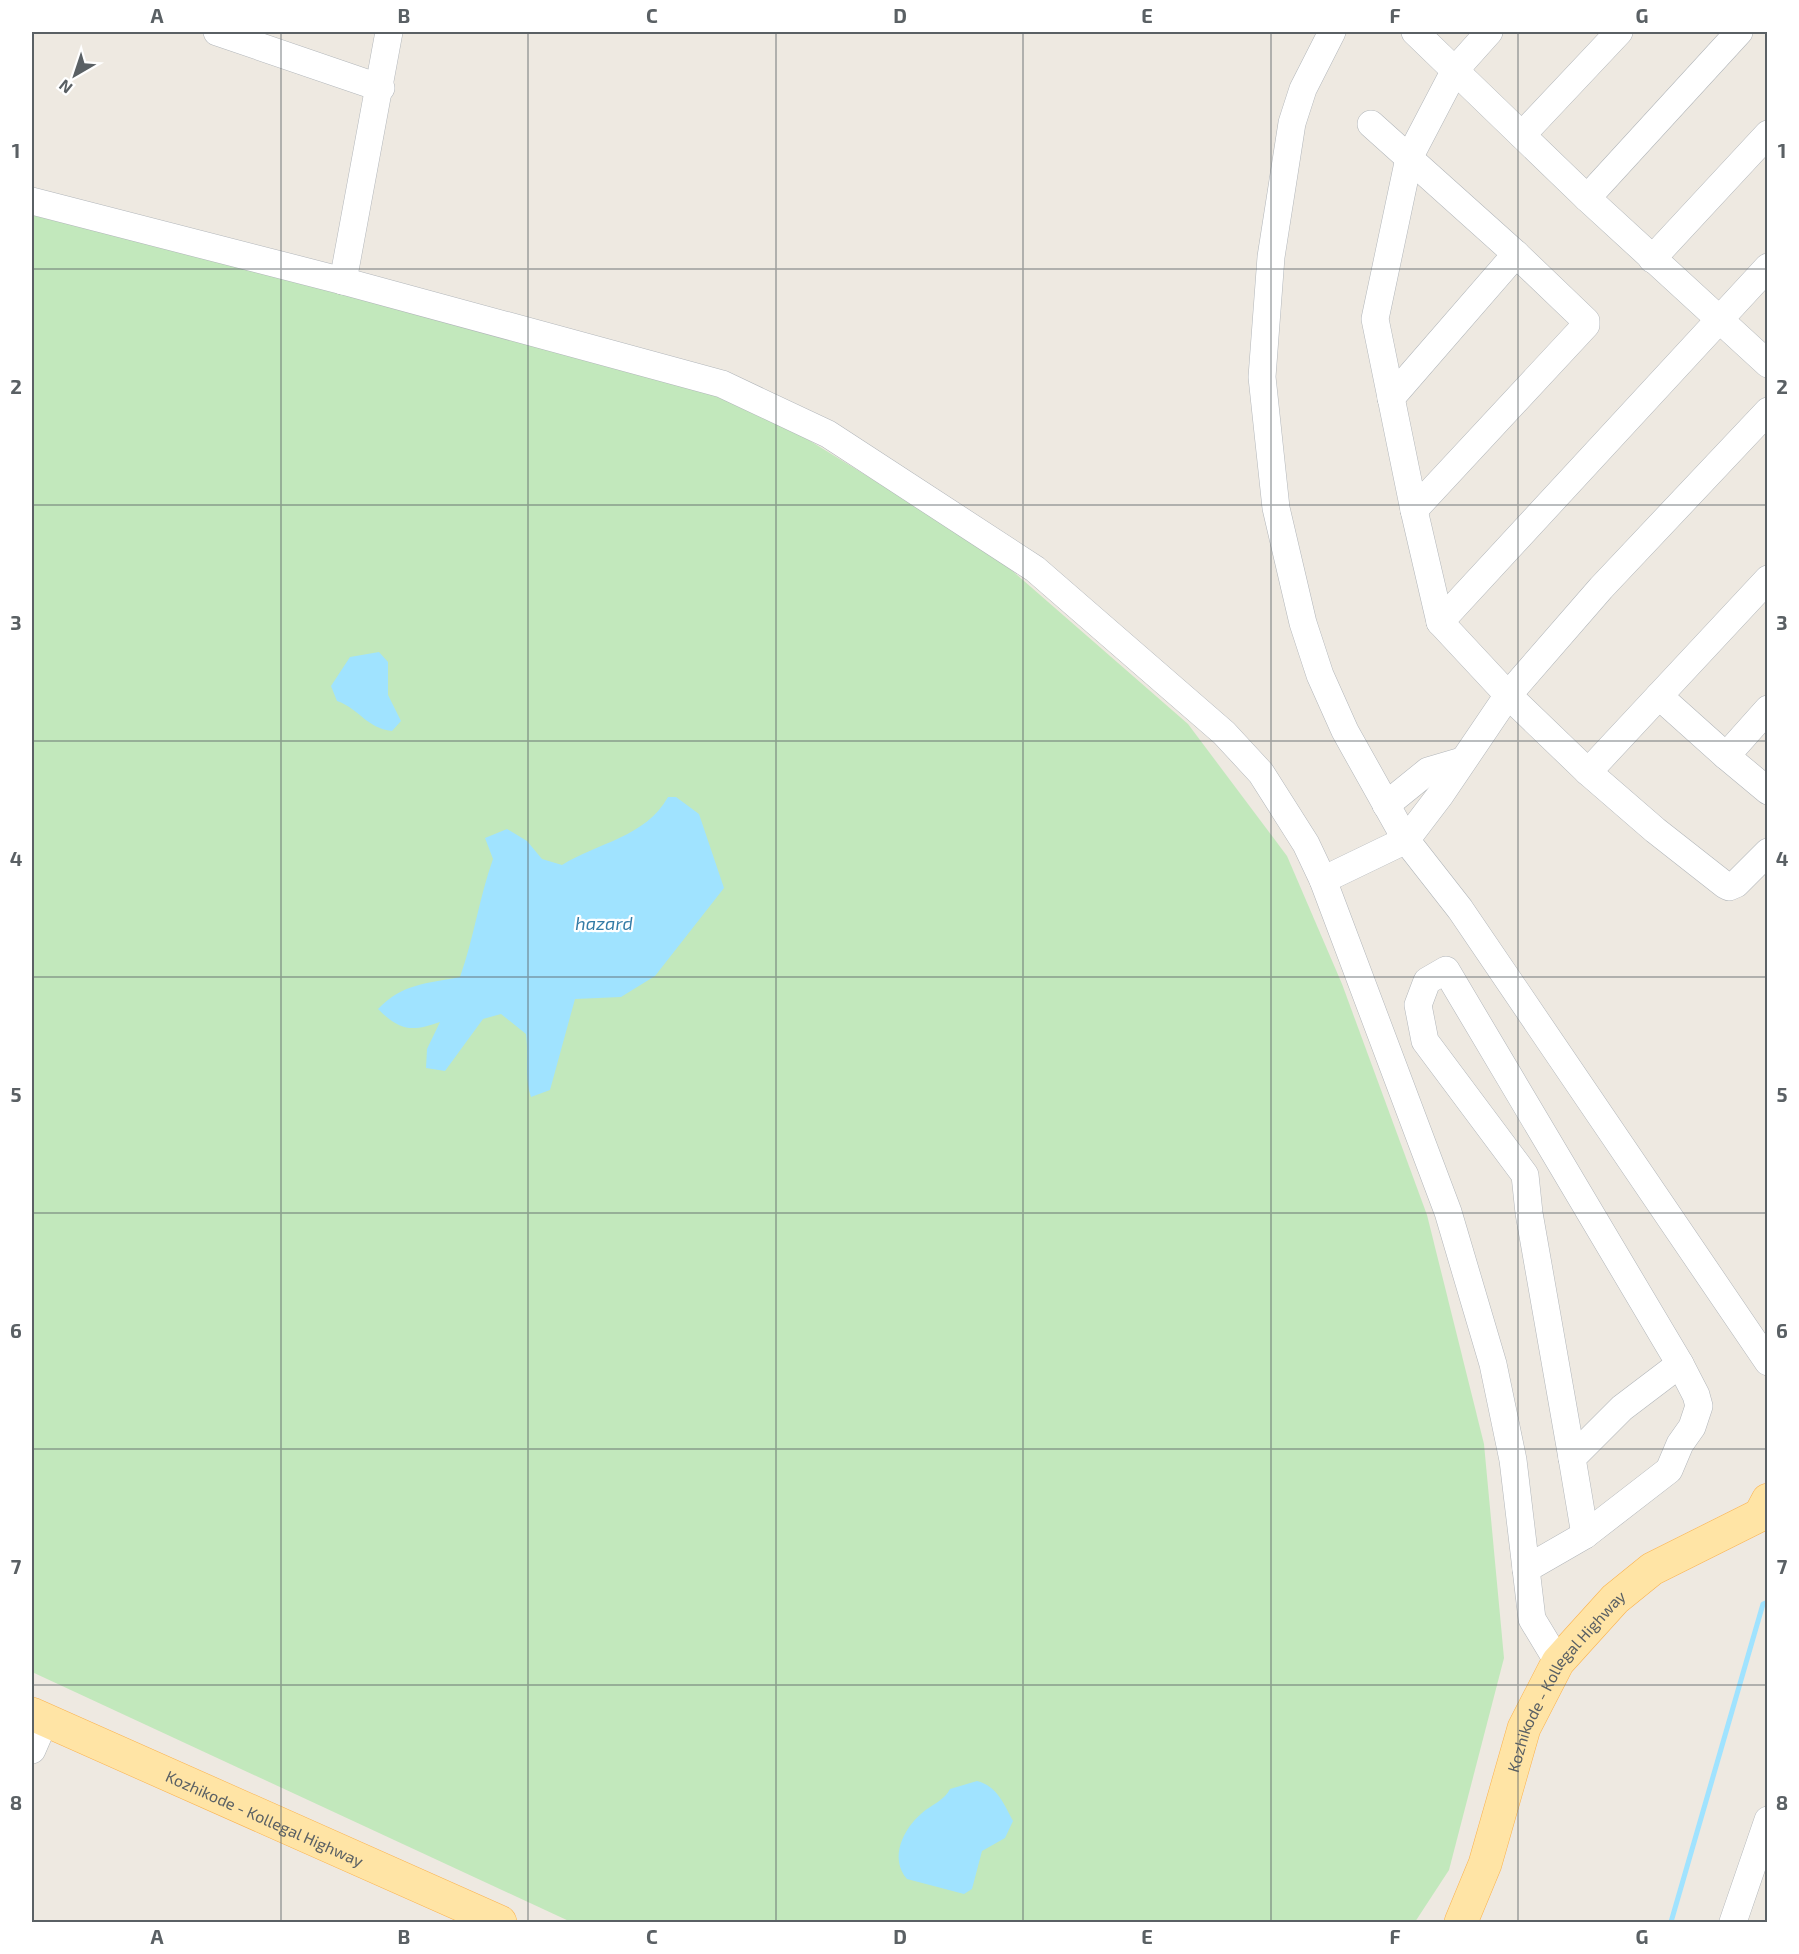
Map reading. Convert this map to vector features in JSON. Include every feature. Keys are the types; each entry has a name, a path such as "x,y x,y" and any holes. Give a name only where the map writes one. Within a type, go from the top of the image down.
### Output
{"main road":[{"name":"Kozhikode - Kollegal Highway","path":"1461,1923 1485,1864 1524,1728 1558,1662 1615,1599 1652,1569 1765,1511"},
{"name":"Kozhikode - Kollegal Highway","path":"38,1717 500,1923"}],"street":[{"path":"217,32 381,88"},
{"path":"343,281 381,88 389,32"},
{"path":"1332,32 1303,89 1292,123 1271,257 1262,377 1276,508 1303,623 1320,675 1345,731 1406,840 1460,909 1767,1362"},
{"path":"1416,32 1587,198 1767,364"},
{"path":"1490,32 1455,70 1408,158 1375,319 1414,510 1440,622 1508,695 1588,772 1655,830 1725,885 1737,884 1767,852"},
{"path":"1522,135 1619,32"},
{"path":"1587,198 1739,32"},
{"path":"1371,124 1516,254 1586,319 1587,324 1414,510"},
{"path":"1652,259 1767,134"},
{"path":"32,201 343,281 722,384 828,434 1035,569 1224,733 1260,773 1306,844 1323,880 1448,1212 1493,1364 1513,1460 1532,1619 1558,1662"},
{"path":"1390,398 1516,254"},
{"path":"1440,622 1767,267"},
{"path":"1323,880 1406,840 1508,695 1601,588 1767,411"},
{"path":"1588,772 1767,579"},
{"path":"1659,696 1767,791"},
{"path":"1726,756 1767,709"},
{"path":"1386,805 1428,771 1462,761"},
{"path":"1526,1569 1585,1535 1668,1470 1680,1444 1692,1427 1699,1406 1696,1395 1680,1364 1446,970 1426,981 1418,1005 1425,1041 1525,1175 1529,1213 1585,1535"},
{"path":"1572,1458 1622,1408 1680,1364"},
{"path":"32,1750 38,1717"},
{"path":"1733,1923 1767,1820"}],"green space":[{"path":"32,215 594,354 739,397 992,553 1188,724 1287,856 1342,984 1427,1215 1484,1444 1504,1658 1449,1870 1415,1922 571,1922 32,1672"}],"water":[{"path":"379,652 388,662 388,695 401,721 392,731 376,726 337,701 331,686 350,657"},
{"name":"hazard","path":"668,797 676,797 699,814 724,888 655,976 621,997 575,999 550,1090 531,1097 528,1082 526,1034 501,1014 483,1019 445,1071 426,1068 427,1049 440,1022 407,1028 393,1022 378,1009 387,1000 406,989 460,977 493,859 485,838 507,829 527,841 542,859 562,865 634,830 659,811"},
{"path":"977,1781 995,1791 1013,1821 1005,1838 982,1851 972,1889 964,1894 907,1879 899,1862 899,1853 909,1827 950,1789"}],"waterway":[{"path":"1671,1922 1763,1604 1768,1602"}]}
